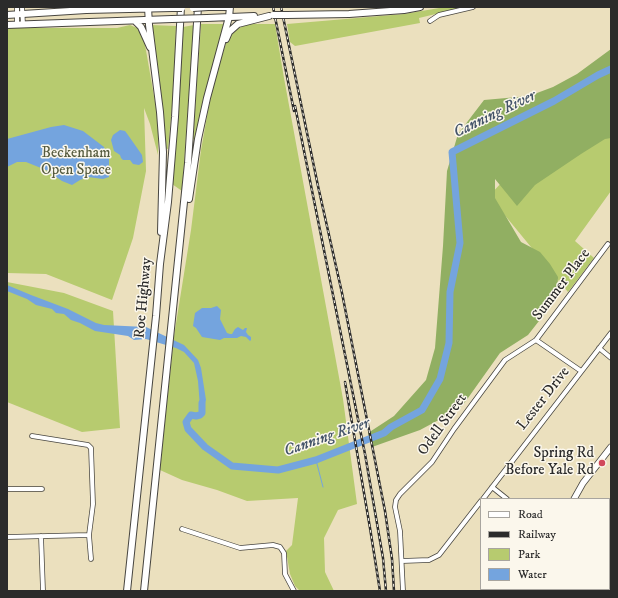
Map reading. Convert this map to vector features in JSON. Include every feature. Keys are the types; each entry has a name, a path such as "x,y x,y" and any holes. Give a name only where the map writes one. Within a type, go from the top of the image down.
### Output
{"highway":[{"name":"Roe Highway","path":"127,591 156,316 160,264 168,202 181,7"},
{"name":"Roe Highway","path":"144,591 189,156 198,7"},
{"path":"7,15 127,8 228,7 229,17 207,98 198,139 179,264"},
{"path":"7,25 349,14 404,10 420,7"},
{"path":"148,8 148,20 160,112 163,152 160,264"},
{"path":"217,63 227,35 234,26 244,21 271,16"},
{"path":"135,21 141,26 147,42 152,50"}],"main road":[{"path":"575,498 583,484 611,447"}],"street":[{"path":"17,7 20,14"},
{"path":"20,24 22,7"},
{"path":"430,21 439,16 473,7"},
{"name":"Summer Place","path":"536,340 608,244"},
{"name":"Lester Drive","path":"484,498 611,333"},
{"path":"536,340 581,371"},
{"name":"Odell Street","path":"403,591 400,531 395,507 396,500 400,494 432,462 454,429 505,360 536,340"},
{"path":"599,348 611,358"},
{"path":"32,436 88,444 91,448 93,504 89,535 91,559"},
{"path":"492,487 506,498"},
{"path":"7,489 42,489"},
{"name":"Lester Drive","path":"402,561 429,560 439,555 480,503"},
{"path":"182,528 240,548 273,545 280,547 284,553 285,574 293,591"},
{"path":"7,537 89,535"},
{"path":"41,536 43,591"}],"green space":[{"path":"445,7 465,7 419,18 420,23 295,46 290,42 287,24 404,14"},
{"path":"201,24 223,24 224,26 204,98 195,140 193,139"},
{"path":"275,24 343,399 357,504 338,510 324,538 325,572 334,591 300,591 295,586 290,574 286,551 292,545 298,498 247,501 217,490 182,480 160,470 174,336 191,230 201,150 212,88 227,40 234,29 236,30 245,25"},
{"name":"Beckenham Open Space","path":"130,25 137,28 144,39 158,119 158,155 144,108 146,171 133,238 112,300 46,274 7,273 7,28 117,28"},
{"path":"151,25 176,26 174,86 168,149 164,148"},
{"path":"194,25 182,191 172,184 183,27"},
{"path":"611,49 611,138 605,139 535,185 517,206 495,179 495,198 521,242 540,252 558,277 557,298 528,335 500,353 463,405 420,430 372,447 368,433 394,416 426,380 435,348 447,171 458,134 484,100 529,96 553,87 577,74"},
{"path":"611,101 611,191 575,241 594,258 568,292 489,196 549,132"},
{"path":"7,282 64,293 113,311 120,428 82,432 7,402"}],"water":[{"path":"64,125 83,131 104,147 109,159 109,177 103,179 88,177 72,185 62,181 46,170 26,162 17,162 7,167 7,139"},
{"path":"120,130 125,131 142,155 143,162 139,165 133,164 130,160 123,160 120,155 114,151 111,140 113,135"},
{"path":"7,285 68,309 96,323 104,325 146,327 184,345 198,360 201,368 206,400 202,413 194,363 184,352 146,339 134,340 128,336 95,331 71,320 64,314 56,313 52,309 36,305 27,299 7,291"},
{"path":"217,306 221,310 220,319 227,333 232,334 238,327 243,330 247,328 246,332 251,337 250,341 246,337 241,336 237,338 224,338 220,340 202,337 193,326 195,313 202,308"}],"waterway":[{"name":"Canning River","path":"202,403 202,413 196,416 191,415 186,422 188,429 205,447 232,466 278,470 316,460 384,433 391,427 422,410 440,379 449,343 450,292 460,243 452,152 554,101 611,69"},
{"path":"316,460 323,487"}],"railway":[{"path":"273,7 294,111"},
{"path":"281,7 342,293 385,511 392,559 394,591"},
{"path":"295,106 365,454 383,558 386,591"},
{"path":"345,382 380,591"}],"place":[{"name":"Spring Rd Before Yale Rd","path":"602,463"}]}
